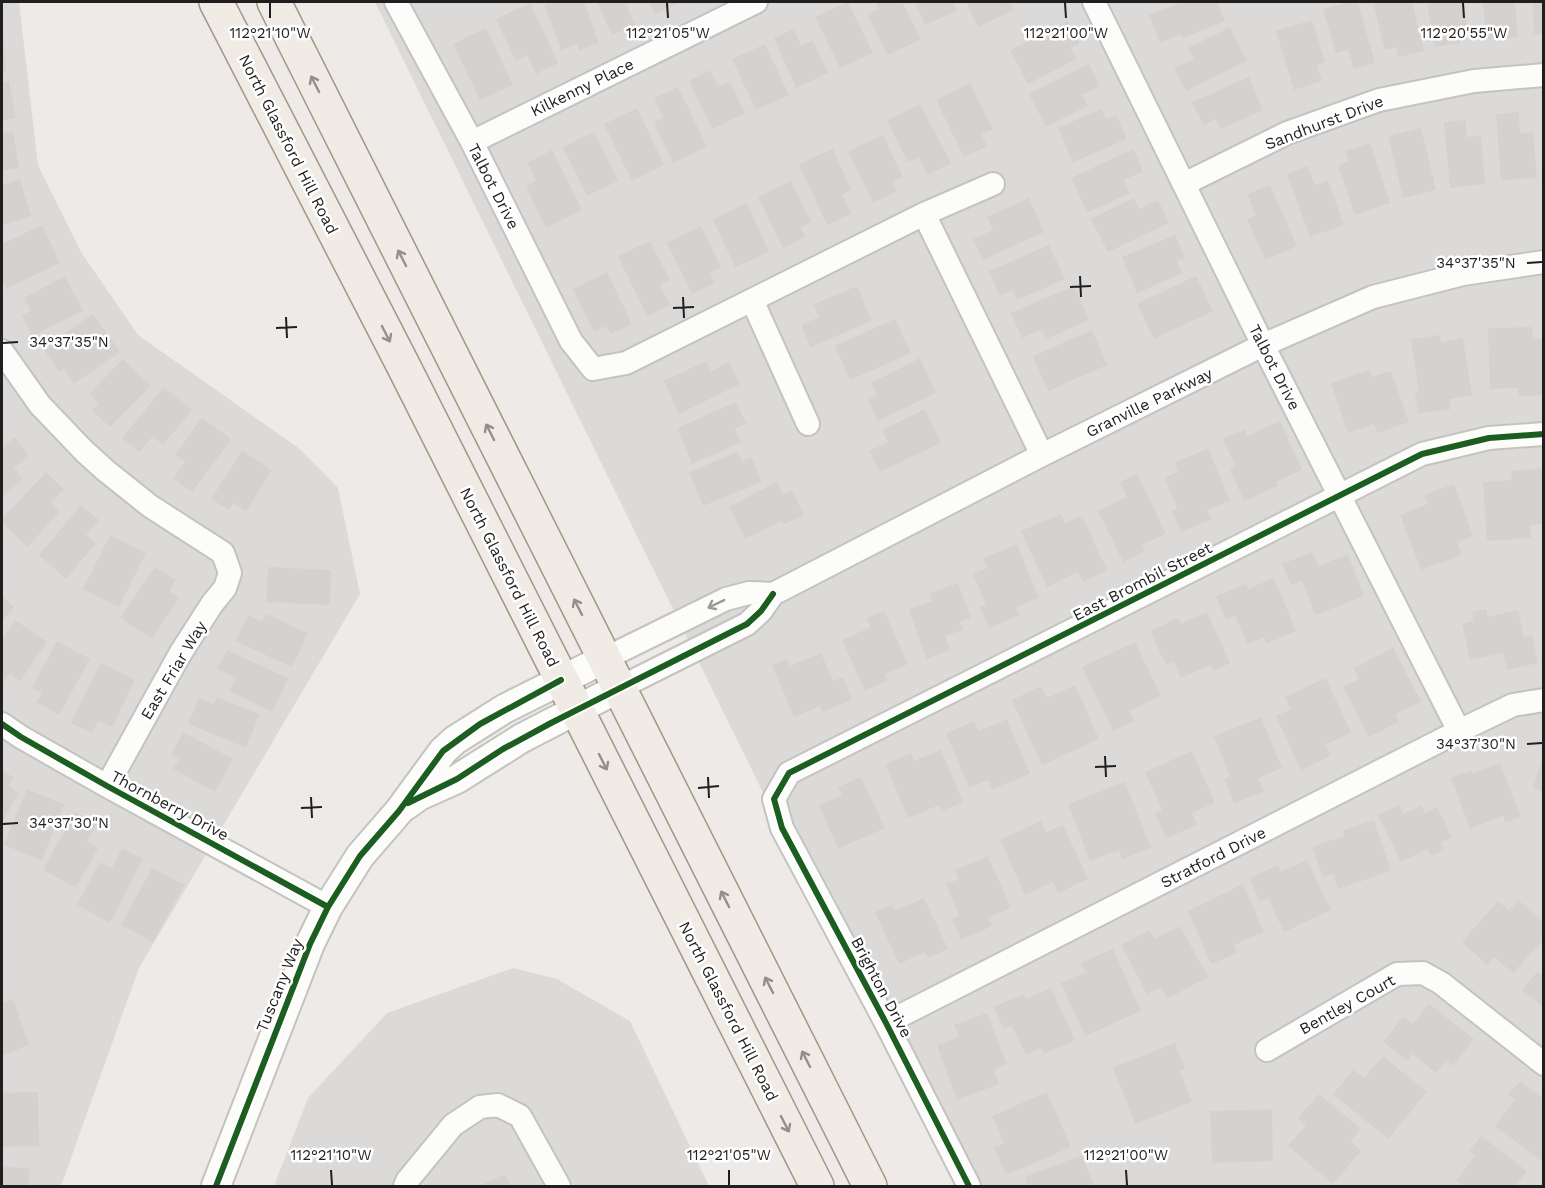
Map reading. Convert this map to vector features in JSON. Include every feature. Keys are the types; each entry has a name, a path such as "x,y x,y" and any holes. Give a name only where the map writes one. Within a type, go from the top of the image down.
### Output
{"main road":[{"name":"North Glassford Hill Road","path":"216,2 817,1186"},
{"path":"274,2 870,1186"}],"street":[{"name":"Talbot Drive","path":"396,2 472,141 571,341 593,369 626,363 752,300"},
{"name":"Kilkenny Place","path":"472,141 756,2"},
{"name":"Talbot Drive","path":"1094,2 1263,345 1460,731"},
{"name":"Sandhurst Drive","path":"1184,184 1287,134 1378,100 1474,81 1544,75"},
{"path":"808,424 752,300 924,214 993,184"},
{"path":"924,214 1042,455"},
{"name":"Granville Parkway","path":"619,688 747,624 757,616 773,594 1042,455 1263,345 1373,297 1463,274 1544,262"},
{"name":"East Friar Way","path":"2,351 39,405 105,471 150,506 223,553 230,573 225,588 180,654 107,786"},
{"name":"East Brombil Street","path":"774,799 789,773 1422,454 1489,438 1544,434"},
{"name":"Granville Parkway","path":"604,659 726,599 749,593 773,594"},
{"name":"Tuscany Way","path":"216,1186 292,986 328,908 360,856 399,811 432,763 455,740 504,709 604,659"},
{"name":"Tuscany Way","path":"399,811 419,796 457,779 503,749 619,688"},
{"name":"Stratford Drive","path":"886,1023 1460,731 1513,705 1544,700"},
{"name":"Thornberry Drive","path":"2,724 107,786 328,908"},
{"name":"Brighton Drive","path":"774,799 782,828 886,1023 969,1186"},
{"name":"Bentley Court","path":"1267,1050 1397,974 1423,973 1441,983 1544,1064"},
{"path":"405,1186 453,1125 480,1107 498,1106 520,1116 559,1186"}],"shaded area":[{"path":"2,2 19,2 38,165 81,252 138,335 300,449 338,488 360,594 139,968 61,1186 2,1186"},
{"path":"375,2 1543,2 1543,1186 956,1186"},
{"path":"513,968 557,979 630,1021 709,1186 274,1186 308,1098 387,1013"}],"building":[{"path":"584,2 599,43 579,51 577,44 561,50 544,4"},
{"path":"597,2 634,2 626,5 635,25 612,35"},
{"path":"649,2 681,2 655,14"},
{"path":"848,2 873,53 840,68 815,17"},
{"path":"875,2 902,2 921,39 888,55 868,15 879,9"},
{"path":"915,2 953,2 957,11 925,25"},
{"path":"966,2 1010,2 1014,10 978,27"},
{"path":"1182,2 1217,2 1225,21 1182,38 1180,35 1160,43 1149,15"},
{"path":"1358,2 1375,63 1354,69 1348,50 1336,53 1323,9"},
{"path":"1373,2 1412,2 1424,51 1398,57 1396,47 1385,50"},
{"path":"1427,2 1463,2 1468,30 1459,31 1461,43 1434,47"},
{"path":"1483,2 1515,2 1518,37 1486,39"},
{"path":"1533,2 1544,2 1544,34 1534,34"},
{"path":"530,3 558,63 536,74 527,55 516,61 496,19"},
{"path":"1312,20 1325,62 1317,65 1322,81 1294,90 1276,31"},
{"path":"1068,21 1079,43 1071,48 1077,59 1028,84 1010,50"},
{"path":"1230,27 1247,61 1186,91 1174,68 1194,59 1188,48"},
{"path":"486,28 513,85 480,100 453,44"},
{"path":"794,29 801,46 813,40 828,73 796,88 774,38"},
{"path":"3,33 6,71 2,71"},
{"path":"765,44 789,95 756,110 732,59"},
{"path":"1089,64 1100,86 1082,95 1088,106 1046,127 1029,94"},
{"path":"710,70 718,87 730,82 745,113 712,129 689,81"},
{"path":"1249,77 1263,110 1221,129 1216,119 1203,125 1192,102"},
{"path":"9,81 16,118 2,120 2,82"},
{"path":"970,83 993,129 981,134 987,146 964,157 936,100"},
{"path":"678,87 707,147 673,163 654,122 663,117 654,98"},
{"path":"920,104 951,163 928,175 919,157 908,162 887,121"},
{"path":"637,108 664,165 632,181 604,124"},
{"path":"1101,109 1106,120 1116,115 1127,139 1073,162 1058,128"},
{"path":"1519,112 1520,133 1533,132 1537,178 1501,180 1496,114"},
{"path":"1465,120 1467,137 1481,136 1485,184 1450,188 1444,122"},
{"path":"1421,128 1436,190 1403,198 1388,136"},
{"path":"13,132 19,168 2,171 2,133"},
{"path":"594,132 618,181 587,196 563,147"},
{"path":"883,135 903,177 892,181 897,191 873,203 848,151"},
{"path":"1370,143 1390,203 1355,215 1338,165 1348,161 1345,151"},
{"path":"833,149 851,190 842,194 851,214 827,225 799,164"},
{"path":"1133,149 1143,171 1124,180 1130,193 1087,213 1071,178"},
{"path":"552,150 582,210 546,228 526,186 536,181 527,163"},
{"path":"1308,166 1315,185 1328,180 1344,225 1310,237 1287,174"},
{"path":"20,179 31,216 2,225 2,185"},
{"path":"791,181 811,222 801,227 805,237 783,248 758,197"},
{"path":"1270,185 1297,246 1265,260 1247,219 1256,215 1247,194"},
{"path":"1029,198 1044,232 983,260 973,239 993,230 987,217"},
{"path":"1134,198 1139,209 1158,200 1169,223 1108,252 1091,219"},
{"path":"747,203 769,252 735,267 713,219"},
{"path":"42,225 60,263 6,289 2,278 2,244"},
{"path":"701,226 721,268 710,273 715,283 692,294 667,243"},
{"path":"1175,235 1185,258 1177,261 1183,273 1137,293 1122,257"},
{"path":"650,241 670,280 660,285 670,305 647,316 618,256"},
{"path":"1049,245 1065,279 1017,300 1012,290 1000,296 989,271"},
{"path":"607,272 632,324 611,334 606,326 594,332 573,289"},
{"path":"65,276 83,311 32,336 22,315 31,311 24,298"},
{"path":"1196,276 1213,311 1154,339 1137,304"},
{"path":"857,286 872,321 810,347 801,325 819,317 814,304"},
{"path":"1074,286 1089,320 1046,339 1042,329 1022,338 1011,313"},
{"path":"93,314 120,352 74,384 64,369 59,372 43,348"},
{"path":"895,319 911,353 850,380 835,346"},
{"path":"1532,327 1533,339 1544,339 1544,395 1519,396 1518,388 1490,389 1488,328"},
{"path":"1092,330 1107,365 1048,391 1033,356"},
{"path":"1440,335 1441,342 1463,338 1472,395 1449,399 1451,409 1418,414 1415,393 1419,393 1411,339"},
{"path":"920,358 936,393 878,421 868,400 877,395 871,383"},
{"path":"123,359 151,386 110,427 92,410 99,403 89,394"},
{"path":"706,361 711,371 729,362 740,384 679,414 664,381"},
{"path":"1369,370 1372,377 1391,371 1409,422 1377,433 1374,424 1348,433 1331,383"},
{"path":"164,387 192,410 163,445 153,436 139,452 122,438"},
{"path":"736,402 746,424 735,429 741,442 692,464 677,428"},
{"path":"925,409 941,443 880,472 869,451 888,442 882,430"},
{"path":"202,418 231,439 192,492 173,478 185,462 175,455"},
{"path":"1280,421 1302,470 1276,482 1278,486 1244,501 1230,469 1236,467 1223,439 1245,429 1247,436"},
{"path":"15,437 29,455 14,468 23,479 2,496 2,448"},
{"path":"1208,448 1230,501 1207,510 1211,520 1181,532 1172,511 1177,509 1165,478 1178,472 1174,463"},
{"path":"242,451 272,470 246,511 233,503 229,510 211,499"},
{"path":"738,452 742,461 751,457 762,482 703,506 689,472"},
{"path":"1544,468 1544,524 1530,525 1531,538 1487,541 1483,482 1512,480 1511,471"},
{"path":"46,472 64,489 51,503 60,512 27,547 2,522 2,519"},
{"path":"1137,474 1166,534 1142,545 1145,551 1123,562 1098,511 1127,497 1120,482"},
{"path":"777,482 783,495 792,490 804,515 783,525 781,521 745,539 729,507"},
{"path":"1454,484 1473,536 1457,542 1462,555 1421,570 1400,515 1428,504 1424,495"},
{"path":"81,505 99,520 86,535 96,543 66,579 39,555"},
{"path":"1061,514 1065,523 1082,516 1107,570 1083,582 1078,572 1047,587 1021,531"},
{"path":"110,535 146,553 119,607 83,589"},
{"path":"1017,544 1039,598 1016,607 1020,615 989,628 980,607 986,604 973,574 987,568 983,558"},
{"path":"1312,552 1318,566 1348,554 1364,596 1315,615 1302,581 1291,585 1282,564"},
{"path":"155,567 176,580 169,591 179,598 152,639 120,618"},
{"path":"268,567 331,570 330,605 266,602"},
{"path":"1274,578 1296,631 1266,644 1264,638 1247,644 1235,616 1226,620 1216,596 1246,584 1248,589"},
{"path":"958,583 971,618 960,622 963,630 945,636 950,650 926,659 909,609 932,601 929,593"},
{"path":"2,596 14,607 2,621"},
{"path":"1486,609 1488,617 1518,610 1524,637 1532,635 1538,663 1507,670 1503,653 1470,660 1462,624 1474,621 1472,612"},
{"path":"884,611 908,664 885,674 888,680 865,691 842,640 871,627 867,618"},
{"path":"1207,612 1230,663 1213,671 1210,665 1181,678 1174,662 1166,665 1150,631 1178,618 1181,624"},
{"path":"266,614 308,633 292,667 235,641 248,615 262,621"},
{"path":"15,620 47,642 20,681 10,673 4,682 2,680 2,640"},
{"path":"57,641 90,659 59,715 36,702 42,693 32,688"},
{"path":"1135,642 1161,696 1130,711 1134,721 1113,731 1082,667"},
{"path":"1393,648 1421,701 1395,715 1399,722 1369,737 1343,687 1359,679 1354,668"},
{"path":"227,650 288,678 272,712 229,691 236,678 217,669"},
{"path":"821,653 833,681 843,677 852,700 822,712 820,706 794,717 772,665 787,659 790,666"},
{"path":"101,663 135,680 112,727 98,720 92,733 71,723"},
{"path":"1326,678 1351,733 1326,744 1331,756 1301,770 1276,716 1291,709 1285,697"},
{"path":"1075,685 1099,739 1042,765 1012,700 1041,686 1047,698"},
{"path":"217,697 260,714 246,748 188,724 199,698 214,704"},
{"path":"1261,717 1282,768 1258,778 1264,792 1234,803 1224,779 1230,776 1214,736"},
{"path":"1007,719 1030,774 992,789 988,780 969,788 946,733 974,721 979,731"},
{"path":"183,732 233,759 215,792 173,769 179,759 171,755"},
{"path":"941,750 963,802 942,811 939,805 908,818 885,764 911,753 914,761"},
{"path":"1192,751 1215,803 1192,813 1197,825 1166,838 1155,813 1162,810 1145,772"},
{"path":"1544,758 1544,792 1533,788"},
{"path":"1500,763 1521,817 1505,823 1503,816 1470,829 1451,778 1471,770 1473,774"},
{"path":"2,770 14,778 8,786 19,793 2,822"},
{"path":"861,777 885,828 838,849 819,805 842,795 838,787"},
{"path":"1125,782 1151,848 1122,859 1119,850 1090,861 1068,804"},
{"path":"27,789 64,804 42,860 4,845"},
{"path":"1399,805 1403,814 1422,805 1425,813 1437,807 1452,837 1441,843 1444,849 1431,856 1428,849 1401,862 1378,815"},
{"path":"75,812 97,824 87,841 98,848 76,888 43,870"},
{"path":"1374,820 1391,871 1338,889 1333,874 1323,877 1312,847 1344,836 1342,831"},
{"path":"1041,821 1046,832 1063,825 1088,879 1058,893 1053,882 1025,895 1000,840"},
{"path":"122,848 143,859 110,923 77,905 100,862 112,868"},
{"path":"988,856 1011,908 988,918 992,926 961,940 952,919 959,916 946,884 959,879 955,870"},
{"path":"1307,860 1331,910 1284,932 1268,898 1260,902 1249,878 1278,865 1281,872"},
{"path":"152,868 184,885 153,942 121,925"},
{"path":"1243,884 1264,932 1234,945 1237,953 1211,964 1188,911"},
{"path":"924,898 948,949 928,958 925,952 899,964 875,912 892,905 895,911"},
{"path":"1518,900 1544,922 1544,939 1513,973 1494,957 1487,965 1462,942 1498,901 1509,911"},
{"path":"1180,926 1208,977 1167,999 1161,987 1147,994 1121,945 1149,930 1154,939"},
{"path":"1113,949 1141,1011 1085,1036 1061,983 1086,972 1081,963"},
{"path":"1537,972 1544,977 1544,1008 1522,990"},
{"path":"1051,988 1075,1040 1044,1054 1041,1048 1026,1055 1012,1026 1004,1029 994,1007 1023,994 1026,999"},
{"path":"13,999 29,1045 2,1055 2,1003"},
{"path":"1429,1004 1474,1039 1453,1066 1446,1060 1436,1073 1412,1054 1407,1061 1383,1042 1403,1017 1413,1024"},
{"path":"987,1013 1007,1064 994,1069 999,1084 957,1100 937,1045 959,1037 954,1025"},
{"path":"1175,1043 1185,1069 1180,1071 1192,1102 1135,1124 1113,1067"},
{"path":"1383,1056 1427,1092 1388,1139 1333,1094 1353,1070 1364,1078"},
{"path":"1520,1081 1544,1099 1544,1163 1495,1126 1515,1100 1508,1095"},
{"path":"38,1092 39,1146 2,1147 2,1093"},
{"path":"1047,1092 1071,1147 1006,1175 994,1147 1004,1143 992,1116"},
{"path":"1319,1094 1361,1129 1351,1141 1361,1151 1333,1184 1288,1146 1306,1125 1298,1118"},
{"path":"1272,1109 1273,1161 1212,1163 1210,1111"},
{"path":"1481,1136 1527,1171 1515,1186 1464,1186 1456,1181 1475,1156 1469,1151"},
{"path":"1082,1155 1094,1186 1028,1186 1025,1177"},
{"path":"2,1166 30,1169 28,1186 2,1186"},
{"path":"505,1174 511,1186 479,1186"}],"cycle path":[{"path":"969,1186 886,1023 782,828 774,799 789,773 1422,454 1489,438 1544,434"},
{"path":"408,803 457,779 503,749 551,723 747,624 761,611 773,594"},
{"path":"216,1186 310,944 328,907 360,856 399,811 443,751 480,724 561,680"},
{"path":"2,724 107,786 328,907"}]}
